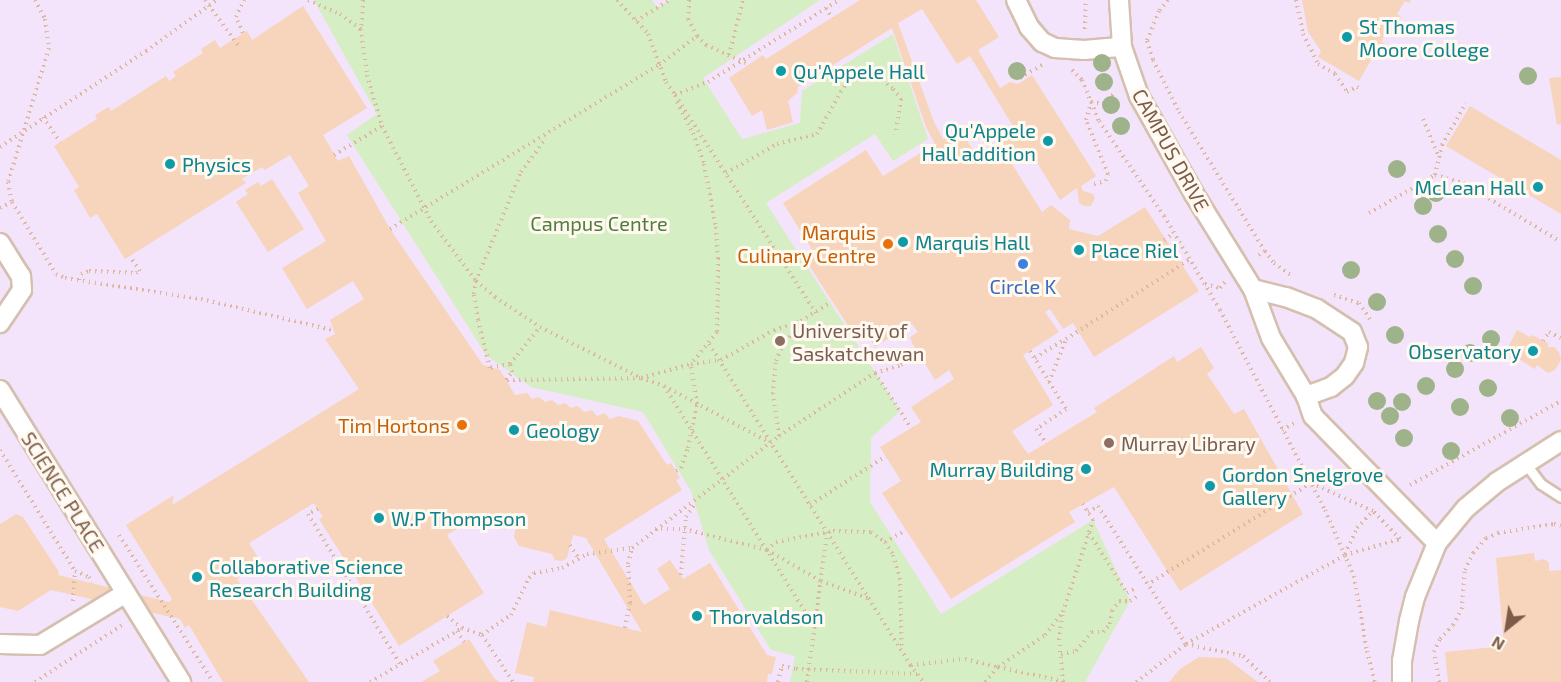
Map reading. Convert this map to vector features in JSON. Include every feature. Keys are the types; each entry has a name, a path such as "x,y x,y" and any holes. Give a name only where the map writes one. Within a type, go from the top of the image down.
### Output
{"street":[{"path":"1016,0 1029,27 1042,42 1055,48 1084,50 1122,47"},
{"name":"CAMPUS DRIVE","path":"1119,0 1122,47 1136,87 1161,136 1253,289 1271,338 1306,396 1313,416 1342,449 1437,543"},
{"path":"0,243 21,276 22,290 0,322"},
{"path":"1253,289 1286,297 1317,309 1352,332 1358,346 1354,363 1345,376 1331,387 1306,396"},
{"name":"SCIENCE PLACE","path":"0,390 180,682"},
{"path":"1402,682 1404,642 1415,597 1437,543 1466,508 1525,463 1561,441"},
{"path":"0,644 40,645 126,593"}],"lane":[{"path":"1525,463 1541,484 1561,497"}],"path":[{"path":"35,0 45,19 49,48 27,128 12,163 8,182 12,202 56,274 79,280 201,299 332,330"},
{"path":"205,0 240,48"},
{"path":"0,147 146,51 217,0"},
{"path":"243,33 236,17 244,0"},
{"path":"308,0 340,14 361,29"},
{"path":"363,0 361,29 367,75 382,126 424,209 444,241 476,281 540,327 641,378 664,386 770,442"},
{"path":"616,0 648,34 666,82 816,313"},
{"path":"636,21 670,0"},
{"path":"689,0 688,19 697,36 706,45 748,64"},
{"path":"729,55 743,0"},
{"path":"675,94 708,82 839,0"},
{"path":"1168,0 1159,11 1147,41 1153,60 1179,112 1265,251 1238,267 1220,288 1204,284"},
{"path":"1296,0 1303,34 1318,64 1335,74 1347,92 1357,87 1360,89"},
{"path":"826,8 831,18"},
{"path":"390,229 548,135 659,65 697,36"},
{"path":"1020,78 1045,63"},
{"path":"1068,65 1082,80 1099,121 1190,259 1311,483 1354,576 1367,651 1376,682"},
{"path":"726,173 777,144 817,134 848,81 871,77 882,80 893,88 901,99 896,135"},
{"path":"675,94 704,164 716,227 719,309 717,332 691,364"},
{"path":"1091,102 1103,104 1111,96"},
{"path":"1091,102 1086,120 1108,174 1106,181 1094,184"},
{"path":"1436,175 1442,144 1466,103"},
{"path":"44,117 60,142"},
{"path":"1423,119 1439,158"},
{"path":"334,155 382,126"},
{"path":"540,327 510,364 490,368 474,294 476,281 521,172 548,135"},
{"path":"1369,213 1436,175 1463,183 1561,242"},
{"path":"0,208 12,202"},
{"path":"1164,240 1174,233"},
{"path":"79,280 81,274 89,271 136,273 140,271 130,256"},
{"path":"1035,358 1190,259"},
{"path":"510,364 512,372 506,380 641,378 691,364 721,360 774,330 801,321 832,302"},
{"path":"779,436 772,394 776,361 782,347 801,321"},
{"path":"1543,341 1549,332 1561,338"},
{"path":"1049,382 1066,339"},
{"path":"709,344 910,665 924,682"},
{"path":"1030,351 1066,409 1036,429 1046,443"},
{"path":"482,635 511,615 529,578 534,573 562,568 578,558 632,548 770,442 875,373 901,365 917,355"},
{"path":"675,471 681,468 693,430 697,404 691,364"},
{"path":"875,373 911,428"},
{"path":"664,386 814,626"},
{"path":"1403,478 1411,486 1561,401"},
{"path":"0,450 75,572 89,577 121,626"},
{"path":"810,505 886,456"},
{"path":"1136,682 1186,644 1345,555 1400,539 1373,511 1311,483"},
{"path":"1148,584 1311,483"},
{"path":"681,575 686,517 698,499"},
{"path":"910,665 964,659 1064,682 1059,640 1063,612 1093,520 1083,504"},
{"path":"1088,512 1098,506 1186,644 1242,656 1270,682"},
{"path":"318,509 308,514 401,666"},
{"path":"1345,555 1357,528 1373,511"},
{"path":"1439,682 1434,652 1440,639 1453,625 1462,609 1465,570 1473,553 1486,538 1498,533 1554,524 1561,526"},
{"path":"654,529 684,529 767,550 821,581 870,599"},
{"path":"767,550 776,542 855,530 871,532 885,542 893,555 900,578 902,649"},
{"path":"885,542 906,530"},
{"path":"1089,532 1127,593 1134,589"},
{"path":"807,682 827,533"},
{"path":"118,535 213,682"},
{"path":"570,545 578,558"},
{"path":"625,628 630,603 628,564 632,548"},
{"path":"1060,654 1076,651 1092,632 1103,632 1110,624 1112,611 1119,601 1139,596"},
{"path":"34,682 121,626 159,597"},
{"path":"985,682 998,667 1045,635 1063,612"},
{"path":"447,616 462,628 482,635 513,682"},
{"path":"370,682 401,666 462,628"},
{"path":"457,631 464,642"},
{"path":"778,682 782,666 918,674"}],"shaded area":[{"name":"University of Saskatchewan","path":"0,0 1561,0 1561,682 0,682"}],"green space":[{"name":"Campus Centre","path":"316,0 652,0 657,8 670,0 820,0 703,78 742,139 800,123 802,91 893,34 928,139 893,161 875,134 766,203 900,411 871,438 870,502 941,614 1093,520 1130,601 1085,682 790,682 795,656 771,650 709,550 691,491 643,412 531,387 486,355 347,135 377,114 316,4"}],"building":[{"path":"860,0 976,0 999,37 978,50 1000,88 1010,82 1018,84 1032,75 1096,176 1081,186 1083,191 1093,194 1095,198 1091,206 1079,203 1077,188 1060,200 1030,151 1012,164 1042,212 1051,205 1070,220 1069,229 1098,236 1145,207 1199,291 1094,357 1073,323 1063,329 1050,309 1045,312 1059,332 1023,355 1053,405 1012,431 1028,454 1097,412 1094,408 1174,356 1177,362 1201,347 1214,368 1207,374 1234,414 1244,409 1303,514 1180,591 1114,487 1069,512 1075,522 951,599 882,493 901,481 880,447 921,422 911,407 954,379 949,370 935,380 912,343 910,337 918,332 912,324 875,347 863,329 854,335 807,262 816,256 783,203 866,150 883,176 935,144 926,127 892,28 798,87 797,93 788,101 793,122 767,130 762,110 752,116 729,78 763,55 766,59","holes":["922,9 957,64 970,56 1016,131 977,157 960,129 943,139 934,122 898,23"]},
{"name":"St Thomas Moore College","path":"1302,0 1411,0 1409,3 1405,1 1397,14 1401,17 1394,30 1389,28 1381,42 1386,44 1378,58 1374,55 1359,81 1318,57 1321,51 1308,32"},
{"path":"303,6 367,108 323,135 338,161 349,156 390,229 483,365 500,370 515,395 527,393 532,399 539,397 545,402 552,400 558,405 565,403 571,408 578,406 584,412 592,410 597,416 605,413 610,419 619,416 638,421 667,465 671,463 680,478 676,480 682,490 604,539 644,605 670,589 657,569 670,560 683,579 710,563 767,655 776,657 772,674 768,674 767,682 533,682 534,677 515,673 527,622 546,627 550,610 642,632 586,538 573,535 567,558 562,561 555,560 552,554 519,546 514,537 517,521 483,514 447,535 484,593 399,646 319,519 323,517 314,503 249,543 262,564 237,579 309,682 223,682 189,625 185,628 180,619 51,590 18,611 0,607 0,524 16,514 23,517 59,572 58,575 169,602 172,599 126,525 174,495 172,505 359,389 325,339 335,334 330,320 364,299 353,281 307,309 282,268 326,241 298,193 309,186 290,155 265,170 262,167 242,179 246,183 125,259 97,214 90,218 74,190 79,187 54,146 97,119 95,115 109,107 111,111 166,76 169,81 176,76 173,72 203,53 201,49 215,40 220,48 247,31 252,40"},
{"path":"1561,77 1561,124 1557,125 1549,78"},
{"name":"McLean Hall","path":"1470,106 1561,160 1561,214 1446,146"},
{"path":"272,179 304,229 268,252 236,202 248,194 245,190 258,182 261,186"},
{"name":"Observatory","path":"1517,330 1530,337 1532,335 1549,344 1547,347 1554,347 1559,352 1561,360 1555,370 1548,373 1537,365 1535,369 1506,351"},
{"path":"1534,553 1535,561 1544,559 1549,563 1549,571 1561,570 1561,682 1448,682 1445,652 1504,646 1496,558"},
{"path":"469,639 494,678 500,682 421,682 440,671 433,661"},
{"path":"1199,657 1226,658 1258,682 1169,682 1180,669"}],"place":[{"name":"St Thomas Moore College","path":"1347,37"},
{"name":"Qu'Appele Hall","path":"781,71"},
{"name":"Qu'Appele Hall addition","path":"1048,141"},
{"name":"Physics","path":"170,164"},
{"name":"McLean Hall","path":"1538,187"},
{"name":"Marquis Hall","path":"903,242"},
{"name":"Marquis Culinary Centre","path":"888,244"},
{"name":"Place Riel","path":"1079,250"},
{"name":"Circle K","path":"1023,264"},
{"name":"University of Saskatchewan","path":"780,341"},
{"name":"Observatory","path":"1533,351"},
{"name":"Tim Hortons","path":"462,425"},
{"name":"Geology","path":"514,430"},
{"name":"Murray Library","path":"1109,443"},
{"name":"Murray Building","path":"1086,469"},
{"name":"Gordon Snelgrove Gallery","path":"1210,486"},
{"name":"W.P Thompson","path":"379,518"},
{"name":"Collaborative Science Research Building","path":"197,577"},
{"name":"Thorvaldson","path":"697,616"}]}
